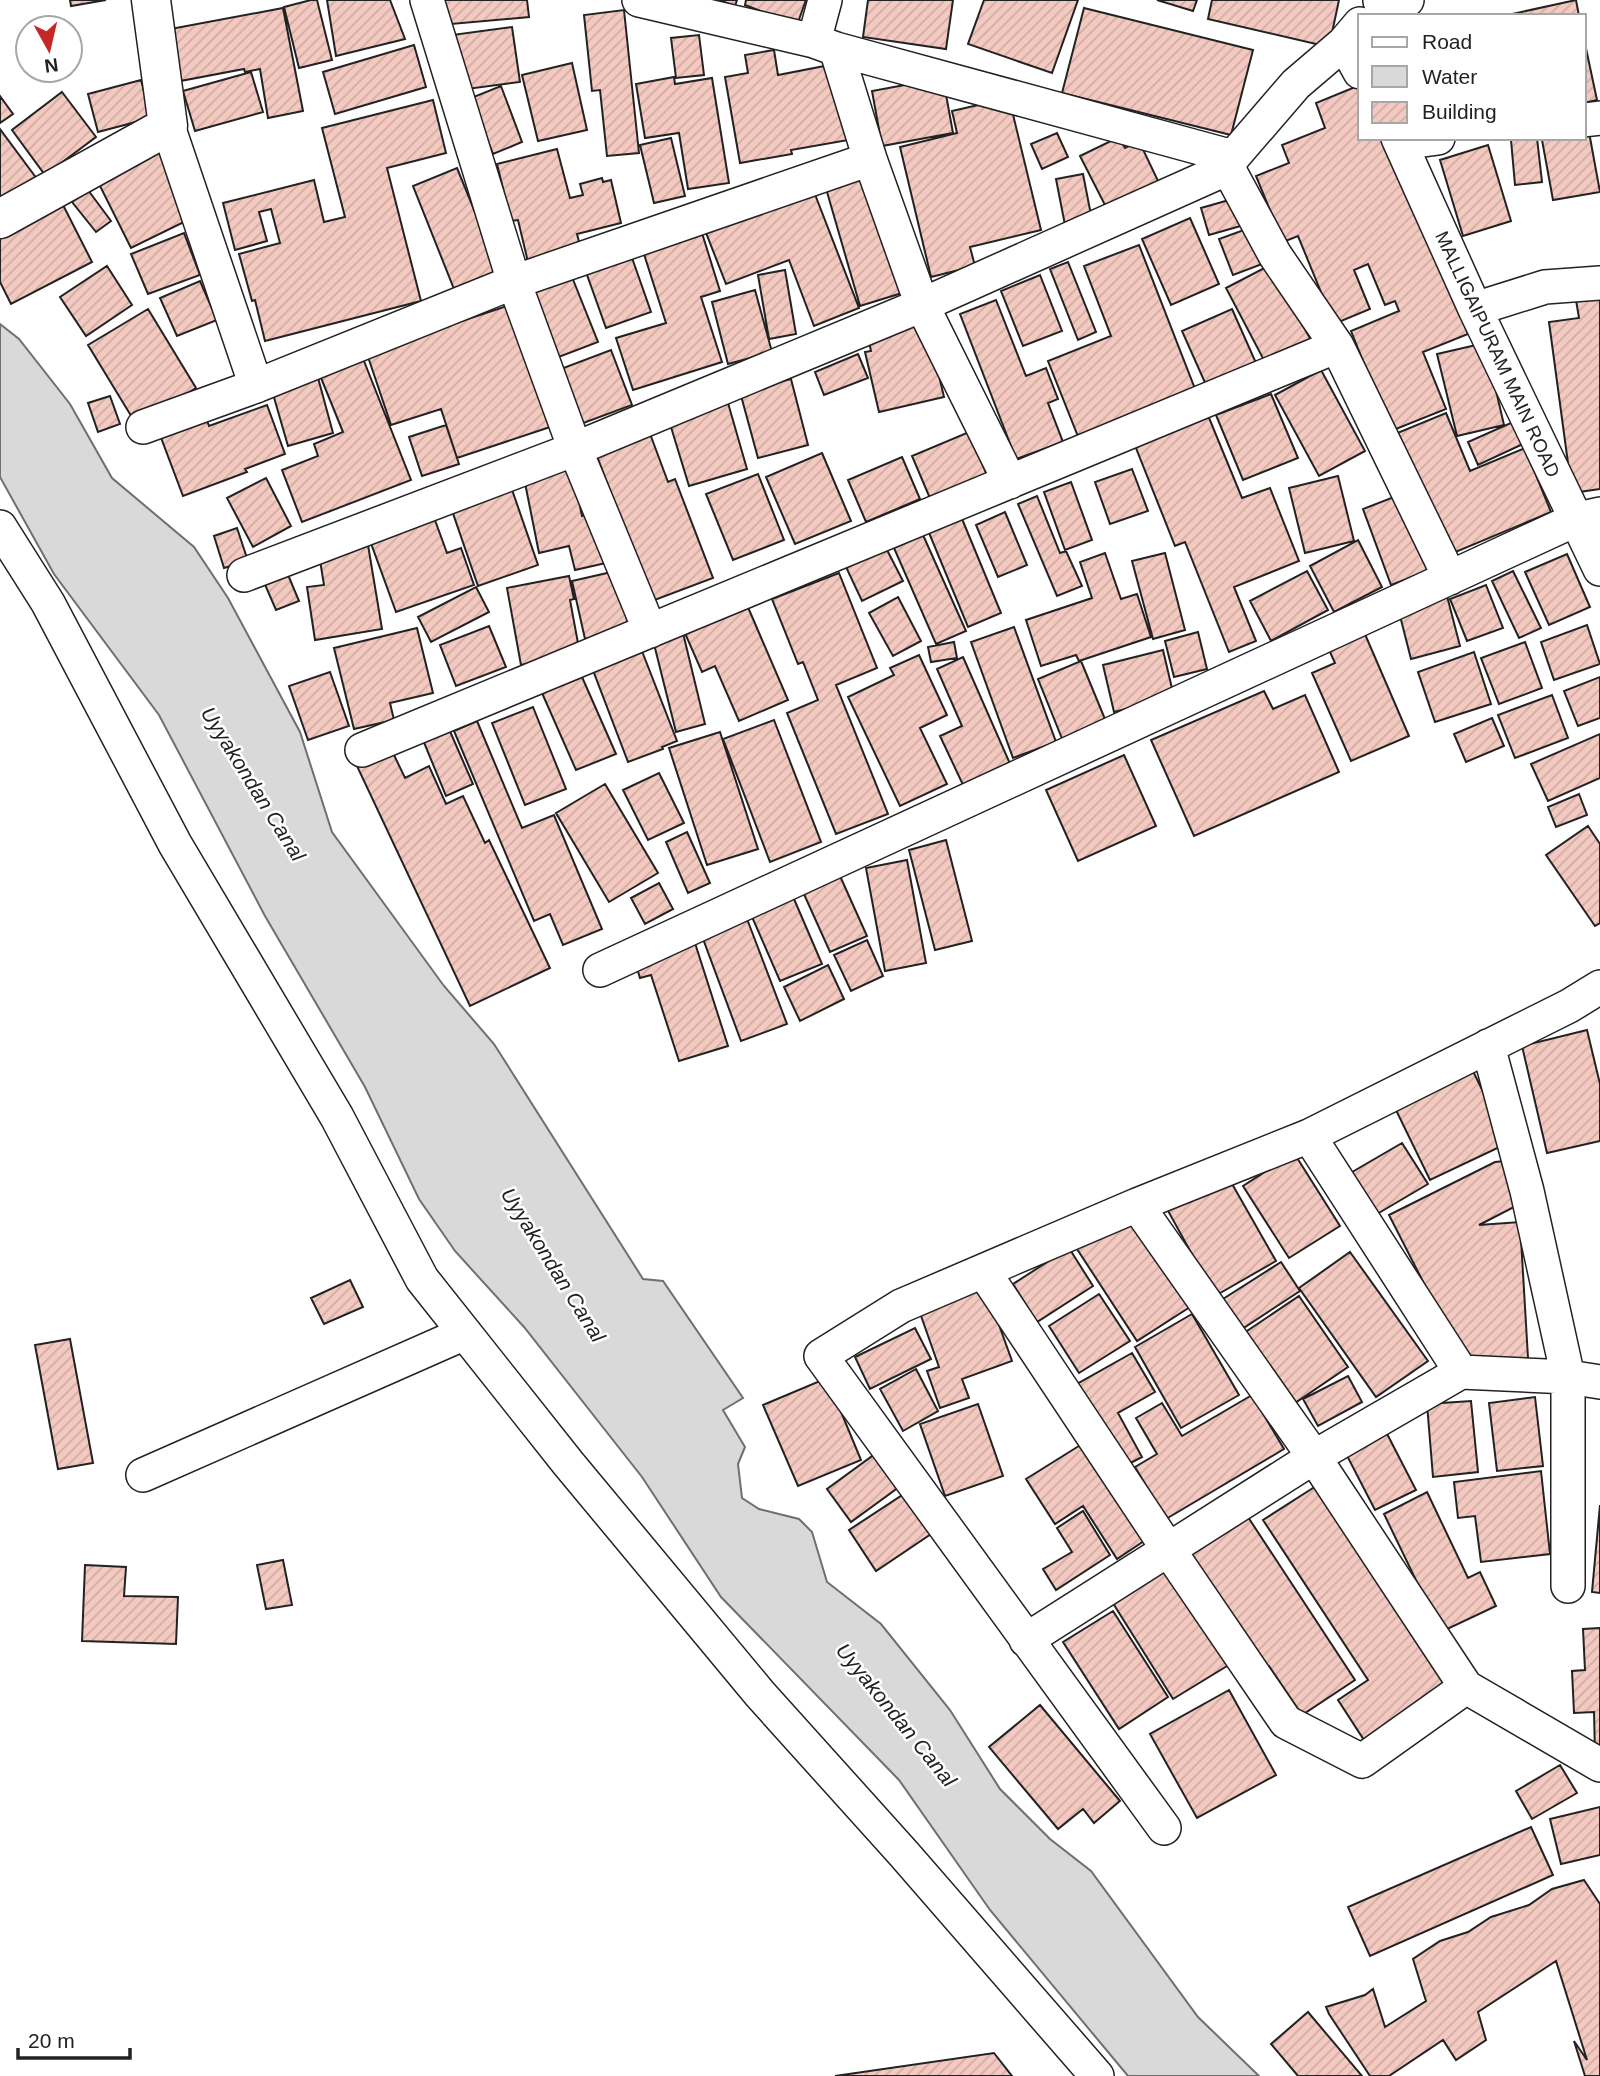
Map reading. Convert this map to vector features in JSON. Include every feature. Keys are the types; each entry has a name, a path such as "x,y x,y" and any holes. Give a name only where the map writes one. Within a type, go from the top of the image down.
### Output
{"street":[{"path":"151,0 168,125 256,386"},
{"path":"427,0 514,282 575,449 650,631"},
{"path":"639,0 825,45 1230,162 1275,255 1338,346 1450,578"},
{"path":"824,0 825,45 870,159 922,305 1010,482"},
{"path":"244,575 575,449 922,305 1230,162 1296,84 1358,28"},
{"path":"0,219 168,125"},
{"name":"MALLIGAIPURAM MAIN ROAD","path":"1399,141 1475,309 1588,517 1600,569"},
{"path":"143,427 256,386 514,282 870,159"},
{"path":"1475,309 1545,287 1600,283"},
{"path":"362,750 1338,346"},
{"path":"600,970 1588,517"},
{"path":"0,527 48,603 175,844 337,1117 422,1279 568,1463 760,1694 904,1854 1097,2076"},
{"path":"1164,1828 821,1356 901,1306 1137,1205 1309,1136 1569,1006 1600,987"},
{"path":"1488,1046 1527,1191 1567,1377 1569,1586"},
{"path":"1309,1136 1461,1371"},
{"path":"1137,1205 1314,1457 1466,1687 1600,1765"},
{"path":"984,1272 1286,1722 1362,1761 1466,1687"},
{"path":"142,1475 464,1333"},
{"path":"1026,1640 1314,1457 1461,1371 1600,1381"}],"water":[{"name":"Uyyakondan Canal","path":"0,324 19,339 70,404 112,478 194,547 228,598 300,732 332,832 444,986 494,1044 643,1279 663,1281 743,1398 723,1410 745,1447 738,1464 742,1498 759,1509 799,1519 812,1532 827,1582 881,1624 950,1710 1000,1789 1050,1839 1091,1871 1198,2017 1259,2076 1128,2076 990,1910 899,1780 721,1597 642,1477 524,1327 455,1251 419,1199 365,1087 265,916 159,715 54,574 0,477"}],"building":[{"path":"70,0 106,0 71,6"},
{"path":"317,0 332,60 299,68 284,7"},
{"path":"327,0 390,0 405,39 336,56"},
{"path":"434,0 527,0 529,17 440,25"},
{"path":"719,0 737,0 735,6"},
{"path":"746,0 806,0 797,25 745,5"},
{"path":"868,0 953,0 946,49 863,37"},
{"path":"984,0 1078,0 1052,73 968,44"},
{"path":"1157,0 1197,0 1193,11"},
{"path":"1212,0 1339,0 1329,47 1208,19"},
{"path":"1576,0 1579,14 1512,14"},
{"path":"283,8 303,111 268,118 260,69 245,72 244,69 175,82 165,30"},
{"path":"1084,8 1253,50 1231,135 1062,93"},
{"path":"624,10 639,153 607,156 600,90 592,91 584,15"},
{"path":"512,27 520,82 460,90 452,35"},
{"path":"699,35 704,75 676,78 671,38"},
{"path":"414,45 426,87 335,114 323,72"},
{"path":"1586,48 1597,100 1586,103"},
{"path":"774,50 778,75 840,63 854,139 791,150 792,154 740,163 725,77 748,73 745,55"},
{"path":"572,63 587,130 538,141 522,75"},
{"path":"251,72 263,112 195,131 183,91"},
{"path":"674,77 675,84 712,78 729,183 688,189 679,133 645,138 636,84"},
{"path":"943,78 953,133 882,146 872,91"},
{"path":"141,80 151,118 98,132 88,94"},
{"path":"501,86 522,142 493,154 471,98"},
{"path":"1358,86 1358,140 1386,140 1391,144 1468,334 1423,352 1446,409 1391,431 1351,331 1399,311 1395,301 1385,305 1368,264 1354,270 1370,309 1334,324 1298,236 1283,242 1256,176 1289,163 1282,145 1325,128 1316,103"},
{"path":"62,92 96,137 45,175 12,130"},
{"path":"0,96 13,114 0,123"},
{"path":"1009,98 1041,230 970,247 975,266 931,277 900,147 957,133 952,111"},
{"path":"433,100 446,153 387,168 421,301 265,341 255,300 252,301 239,254 280,243 271,209 259,212 267,241 235,250 223,203 314,180 324,222 345,217 322,128"},
{"path":"0,129 40,183 0,211"},
{"path":"1589,132 1600,192 1553,200 1542,140 1586,140 1586,133"},
{"path":"1057,133 1068,157 1042,169 1031,144"},
{"path":"162,135 176,178 169,182 188,220 131,248 93,172"},
{"path":"1119,137 1125,148 1139,141 1160,185 1108,211 1080,156"},
{"path":"671,138 685,196 654,203 640,145"},
{"path":"1511,140 1537,140 1542,182 1515,185"},
{"path":"1488,145 1511,221 1463,236 1440,160"},
{"path":"557,149 570,198 583,195 580,184 602,178 603,182 611,180 621,223 577,234 581,249 528,262 518,220 511,221 497,164"},
{"path":"457,168 499,271 454,289 413,186"},
{"path":"868,173 902,293 860,306 825,185"},
{"path":"1083,174 1092,220 1065,225 1056,179"},
{"path":"811,184 859,308 814,326 789,260 726,284 703,225"},
{"path":"88,190 111,221 96,232 72,202"},
{"path":"1236,198 1244,225 1209,235 1201,208"},
{"path":"60,199 92,262 11,304 0,282 0,230"},
{"path":"1190,218 1219,284 1171,305 1142,239"},
{"path":"1252,227 1265,263 1233,275 1219,239"},
{"path":"184,233 200,275 148,294 131,254"},
{"path":"702,233 720,291 701,297 722,362 633,390 616,338 666,323 643,251"},
{"path":"1139,245 1197,394 1079,439 1048,361 1111,336 1084,266"},
{"path":"631,255 651,312 606,328 586,272"},
{"path":"1068,262 1096,332 1078,340 1050,269"},
{"path":"1270,265 1312,342 1267,366 1226,288"},
{"path":"107,266 132,305 86,336 60,297"},
{"path":"785,270 796,334 769,339 758,275"},
{"path":"1040,275 1062,331 1023,346 1001,291"},
{"path":"572,277 598,342 556,358 531,294"},
{"path":"200,281 217,320 177,336 160,298"},
{"path":"755,290 772,352 728,364 712,302"},
{"path":"1600,290 1600,489 1572,493 1549,322 1579,318 1575,294"},
{"path":"996,300 1026,376 1046,368 1058,399 1048,403 1063,442 1016,459 960,314"},
{"path":"510,305 550,427 457,458 441,409 391,425 364,345 456,323"},
{"path":"148,309 196,388 136,424 88,345"},
{"path":"1232,309 1256,363 1206,385 1182,331"},
{"path":"926,320 944,397 879,412 865,352 871,351 867,334"},
{"path":"1485,343 1504,425 1457,436 1437,354"},
{"path":"611,350 632,405 578,425 558,370"},
{"path":"858,354 868,378 824,395 815,372"},
{"path":"362,356 411,480 302,522 282,470 318,456 314,444 343,432 319,373"},
{"path":"1321,370 1365,451 1319,476 1275,395"},
{"path":"317,374 333,433 288,446 271,387"},
{"path":"791,379 808,445 758,458 740,392"},
{"path":"1271,394 1298,458 1243,480 1216,415"},
{"path":"110,396 120,424 98,432 88,403"},
{"path":"726,396 747,469 689,486 667,414"},
{"path":"267,405 285,454 245,469 247,472 183,496 160,435 206,418 209,426"},
{"path":"1207,413 1242,498 1270,488 1299,561 1234,587 1256,641 1229,652 1185,542 1175,546 1134,443"},
{"path":"1446,413 1470,471 1525,448 1551,512 1446,556 1395,434"},
{"path":"1513,422 1523,444 1478,465 1468,442"},
{"path":"446,425 459,464 422,476 409,437"},
{"path":"649,431 668,482 675,479 713,578 652,601 595,451"},
{"path":"969,432 989,480 932,503 912,456"},
{"path":"822,453 851,521 795,544 766,477"},
{"path":"902,457 920,499 866,522 848,480"},
{"path":"572,468 582,516 596,512 606,563 575,570 569,546 539,553 524,478"},
{"path":"1132,469 1148,511 1110,524 1095,482"},
{"path":"758,474 784,540 733,560 706,494"},
{"path":"1338,476 1354,541 1305,553 1289,488"},
{"path":"266,478 291,526 253,547 227,498"},
{"path":"508,478 538,565 478,586 448,499"},
{"path":"1071,482 1092,540 1065,550 1044,492"},
{"path":"1399,495 1428,571 1391,585 1363,509"},
{"path":"1037,496 1060,553 1066,551 1082,586 1057,596 1018,504"},
{"path":"432,512 447,553 461,548 474,585 396,612 368,535"},
{"path":"1005,512 1027,565 998,577 976,525"},
{"path":"960,514 1001,613 968,627 927,528"},
{"path":"237,528 248,561 224,568 214,536"},
{"path":"923,535 966,631 936,644 894,548"},
{"path":"367,539 382,629 315,640 307,587 324,585 318,548"},
{"path":"1358,540 1382,587 1334,612 1310,566"},
{"path":"886,548 903,581 862,601 846,567"},
{"path":"1105,553 1121,599 1137,594 1151,637 1079,661 1076,655 1041,666 1026,620 1092,598 1080,562"},
{"path":"1165,553 1185,630 1153,639 1132,561"},
{"path":"1567,554 1590,607 1549,625 1525,572"},
{"path":"286,570 299,601 276,610 263,580"},
{"path":"616,571 629,629 585,639 572,581"},
{"path":"1307,571 1328,610 1271,641 1250,601"},
{"path":"1513,571 1541,628 1519,638 1492,581"},
{"path":"839,573 877,668 836,685 888,814 836,834 787,713 818,700 803,662 798,664 772,599"},
{"path":"569,576 574,599 570,600 580,654 521,665 507,588"},
{"path":"1486,585 1503,628 1467,641 1450,599"},
{"path":"476,587 489,612 431,642 418,617"},
{"path":"1447,596 1460,646 1411,659 1398,608"},
{"path":"898,597 921,641 893,656 869,613"},
{"path":"747,605 788,700 739,721 715,666 702,672 684,631"},
{"path":"1361,625 1409,736 1351,761 1312,673 1335,663 1325,641"},
{"path":"1587,625 1600,664 1554,680 1541,642"},
{"path":"489,626 506,667 456,686 440,645"},
{"path":"1014,627 1056,742 1013,758 971,642"},
{"path":"417,628 433,693 390,703 394,720 354,729 334,648"},
{"path":"1198,632 1207,669 1174,677 1165,641"},
{"path":"683,633 705,724 676,732 653,640"},
{"path":"954,642 957,658 931,662 928,647"},
{"path":"1525,642 1542,688 1499,704 1481,658"},
{"path":"640,646 677,741 628,762 591,665"},
{"path":"1163,650 1174,697 1114,712 1103,665"},
{"path":"1474,652 1491,704 1435,722 1418,672"},
{"path":"919,655 947,715 920,728 947,784 900,806 848,697 894,675 890,668"},
{"path":"963,657 1011,766 964,787 940,736 962,726 937,669"},
{"path":"1081,661 1107,724 1063,741 1038,679"},
{"path":"330,672 349,726 308,740 289,686"},
{"path":"582,677 616,754 576,770 542,693"},
{"path":"1600,677 1600,718 1578,726 1564,691"},
{"path":"1264,691 1273,709 1305,695 1339,772 1194,836 1151,740"},
{"path":"1552,695 1568,738 1515,758 1498,715"},
{"path":"533,707 566,789 525,805 492,723"},
{"path":"1492,718 1504,746 1466,762 1454,734"},
{"path":"774,720 821,842 770,862 723,739"},
{"path":"477,721 522,828 554,815 602,929 563,945 550,914 534,921 454,731"},
{"path":"449,729 473,784 446,796 423,740"},
{"path":"720,732 758,849 707,865 669,748"},
{"path":"1600,734 1600,778 1548,801 1531,764"},
{"path":"402,751 394,755 405,778 429,766 446,804 463,796 485,843 489,840 550,968 470,1006 356,764"},
{"path":"1124,755 1156,826 1078,861 1046,790"},
{"path":"659,773 684,823 648,840 623,790"},
{"path":"605,784 658,873 609,902 556,813"},
{"path":"1579,794 1587,815 1556,827 1548,807"},
{"path":"1588,826 1600,844 1600,923 1595,926 1546,855"},
{"path":"687,832 710,883 688,893 666,842"},
{"path":"946,840 972,941 935,950 909,850"},
{"path":"907,860 926,963 885,971 866,868"},
{"path":"840,876 867,936 830,952 803,892"},
{"path":"659,883 673,909 645,924 631,898"},
{"path":"791,892 822,964 780,981 749,910"},
{"path":"744,911 787,1024 741,1041 699,928"},
{"path":"867,940 883,976 851,991 834,955"},
{"path":"695,943 728,1046 679,1061 651,975 640,978 635,962"},
{"path":"828,965 844,999 800,1021 784,987"},
{"path":"1587,1030 1600,1084 1600,1141 1547,1153 1522,1046"},
{"path":"1472,1069 1508,1143 1430,1180 1394,1106"},
{"path":"1402,1143 1428,1184 1372,1217 1347,1175"},
{"path":"1294,1153 1340,1226 1289,1258 1243,1186"},
{"path":"1505,1161 1516,1206 1479,1225 1520,1222 1528,1358 1464,1362 1389,1215 1495,1162"},
{"path":"1227,1175 1276,1261 1215,1296 1167,1209"},
{"path":"1131,1215 1190,1307 1137,1341 1077,1249"},
{"path":"1069,1248 1093,1286 1037,1322 1013,1284"},
{"path":"1350,1252 1428,1361 1376,1397 1299,1288"},
{"path":"1281,1262 1300,1291 1242,1329 1223,1299"},
{"path":"350,1280 363,1307 324,1324 311,1298"},
{"path":"985,1286 1012,1361 962,1379 969,1398 940,1408 927,1371 939,1367 919,1310"},
{"path":"1099,1294 1130,1341 1079,1373 1049,1326"},
{"path":"1299,1296 1348,1367 1292,1405 1244,1333"},
{"path":"1192,1314 1239,1395 1181,1428 1135,1347"},
{"path":"915,1328 931,1359 870,1389 855,1357"},
{"path":"70,1339 93,1463 58,1469 35,1345"},
{"path":"1132,1353 1155,1392 1118,1413 1142,1457 1123,1467 1077,1384"},
{"path":"916,1369 938,1411 903,1431 880,1389"},
{"path":"1348,1376 1362,1402 1318,1426 1303,1399"},
{"path":"827,1378 861,1460 798,1486 763,1405"},
{"path":"1252,1395 1284,1449 1166,1519 1135,1467 1157,1454 1136,1418 1162,1403 1182,1436"},
{"path":"1535,1397 1543,1466 1497,1471 1489,1403"},
{"path":"1471,1401 1478,1472 1433,1477 1427,1404"},
{"path":"978,1404 1003,1476 945,1496 920,1424"},
{"path":"1383,1426 1416,1490 1375,1510 1342,1446"},
{"path":"1082,1444 1144,1541 1117,1559 1083,1506 1055,1524 1026,1479"},
{"path":"875,1454 899,1487 851,1522 827,1489"},
{"path":"1541,1471 1550,1554 1481,1562 1475,1516 1458,1518 1454,1482"},
{"path":"1316,1486 1448,1686 1364,1740 1338,1700 1368,1680 1263,1520"},
{"path":"907,1492 934,1532 876,1571 849,1530"},
{"path":"1427,1492 1468,1578 1480,1572 1496,1606 1441,1632 1384,1514"},
{"path":"1600,1505 1600,1593 1592,1592"},
{"path":"1083,1511 1110,1555 1056,1590 1043,1569 1072,1552 1057,1528"},
{"path":"1246,1514 1355,1680 1302,1715 1269,1666 1259,1672 1183,1555"},
{"path":"283,1560 292,1605 266,1609 257,1565"},
{"path":"1168,1563 1232,1663 1173,1699 1111,1600"},
{"path":"85,1565 126,1567 124,1596 178,1597 176,1644 82,1641"},
{"path":"1113,1611 1168,1697 1119,1729 1063,1642"},
{"path":"1600,1628 1600,1755 1595,1755 1594,1712 1574,1713 1572,1671 1585,1670 1583,1629"},
{"path":"1229,1690 1276,1775 1197,1818 1150,1734"},
{"path":"1040,1705 1120,1801 1094,1823 1083,1809 1058,1829 989,1747"},
{"path":"1560,1765 1577,1793 1532,1819 1516,1791"},
{"path":"1600,1807 1600,1855 1561,1864 1550,1819"},
{"path":"1531,1827 1553,1875 1370,1956 1348,1907"},
{"path":"1584,1880 1600,1904 1600,2076 1585,2076 1574,2041 1587,2060 1556,1961 1478,2012 1486,2040 1456,2060 1443,2040 1389,2076 1370,2076 1326,2007 1365,1995 1373,1989 1385,2027 1426,2001 1413,1959 1440,1941 1468,1932 1491,1917 1529,1905 1552,1889"},
{"path":"1308,2012 1362,2076 1298,2076 1271,2044"},
{"path":"994,2053 1012,2076 835,2076"}]}
